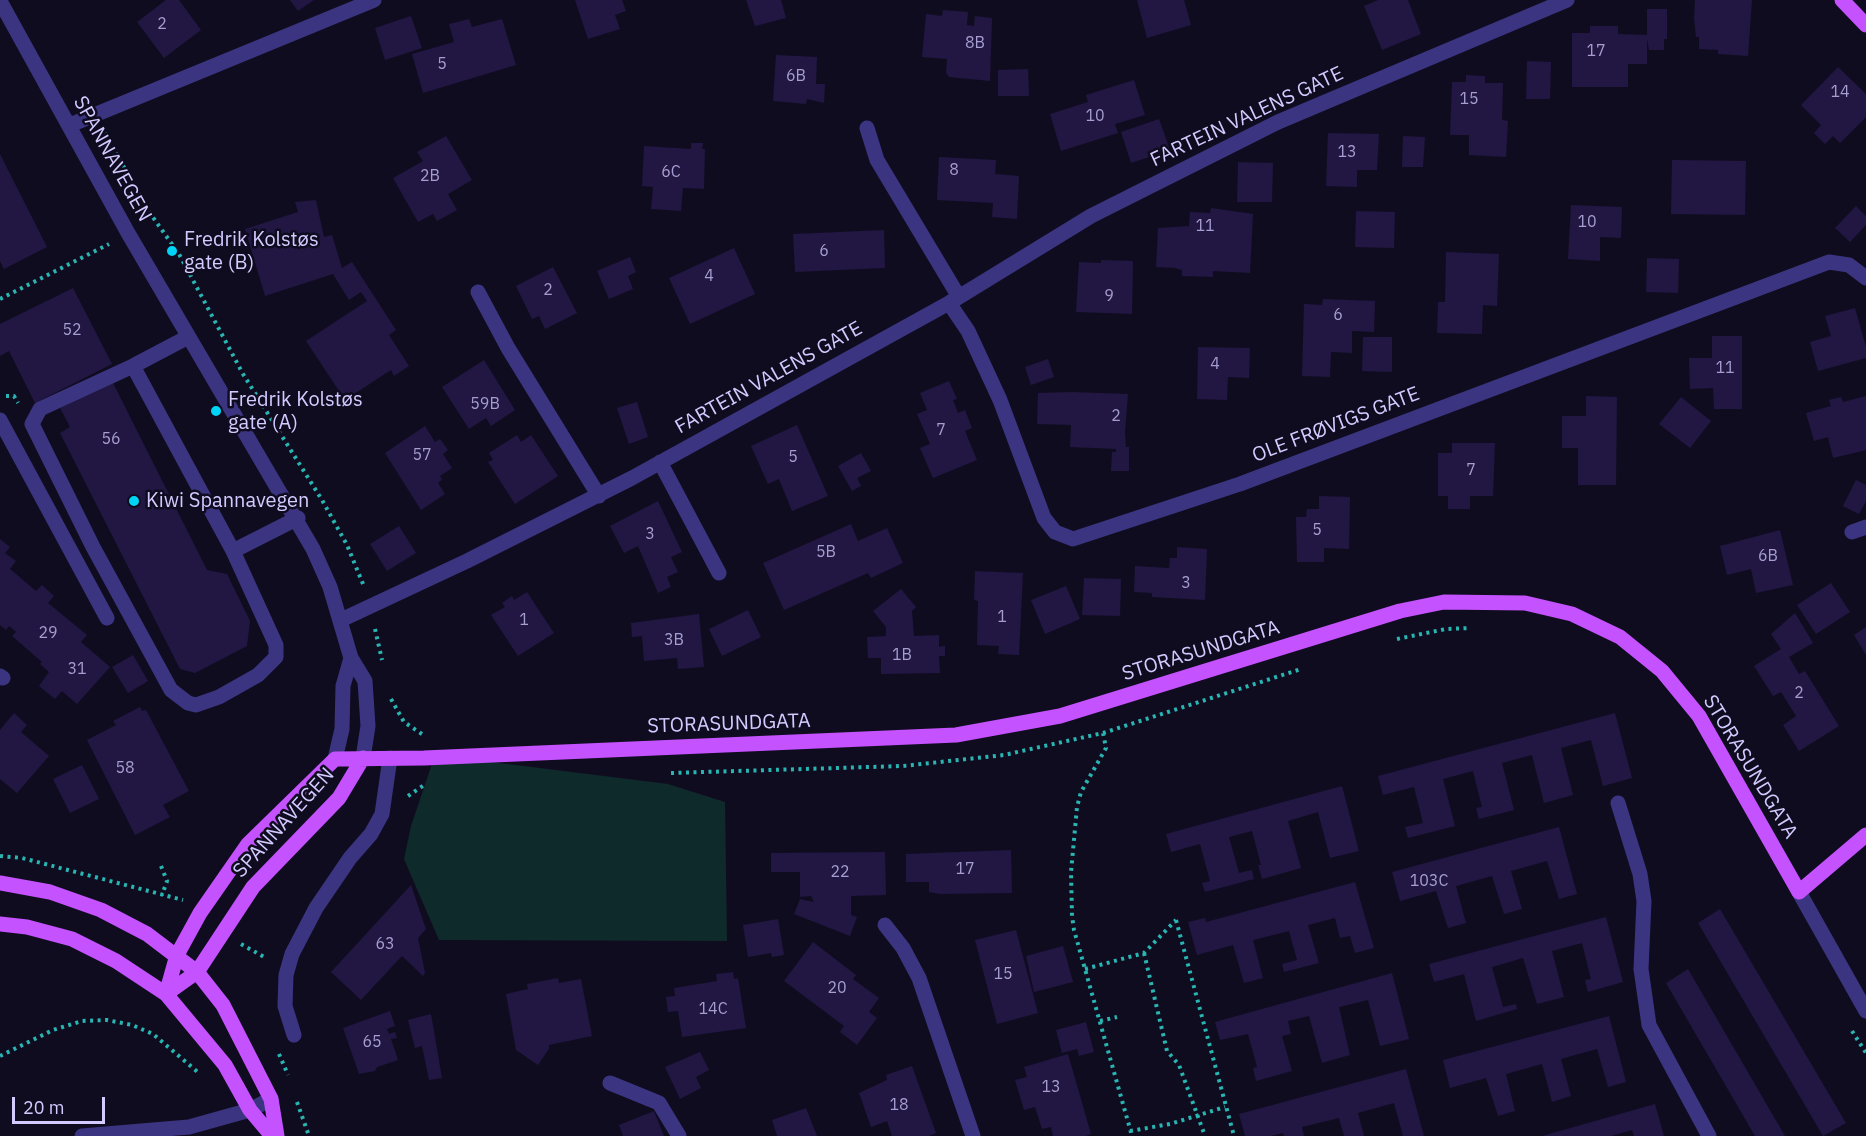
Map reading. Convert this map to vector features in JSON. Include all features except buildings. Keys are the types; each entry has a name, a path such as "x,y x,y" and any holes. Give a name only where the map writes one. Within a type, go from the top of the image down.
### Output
{"main road":[{"path":"1842,0 1866,25"},
{"name":"STORASUNDGATA","path":"335,759 956,735 1060,716 1400,611 1444,602 1525,603 1572,614 1620,637 1662,671 1699,716 1799,892"},
{"name":"SPANNAVEGEN","path":"165,994 197,972 253,887 339,798 363,758"},
{"name":"SPANNAVEGEN","path":"165,994 177,955 200,913 248,844 335,759"},
{"path":"1799,892 1866,836"},
{"path":"0,883 50,892 101,910 147,934 197,972 223,1005 272,1099 277,1136"},
{"path":"0,924 27,927 72,939 116,961 165,994 225,1065 250,1110 272,1136"}],"street":[{"path":"69,125 374,0"},
{"name":"FARTEIN VALENS GATE","path":"341,620 370,604 467,561 599,496 954,300 1091,216 1278,122 1567,0"},
{"name":"SPANNAVEGEN","path":"0,1 128,233 297,518 326,578 351,658 365,681 368,726 363,758"},
{"path":"867,128 877,160 954,300"},
{"name":"OLE FRØVIGS GATE","path":"954,300 1000,400 1044,518 1055,532 1072,539 1240,484 1829,262 1849,265 1866,278"},
{"path":"478,292 508,348 599,496"},
{"path":"133,366 233,551 276,645 276,657 258,675 219,697 196,705 188,703 171,690 93,547 32,424 40,409 133,366 188,337"},
{"path":"0,420 107,618"},
{"path":"660,462 719,573"},
{"path":"233,551 297,518"},
{"name":"SPANNAVEGEN","path":"335,759 342,729 343,686 351,658"},
{"path":"294,1035 285,1006 286,975 292,954 316,908 350,858 371,834 382,814 390,758"},
{"path":"1618,803 1640,874 1644,901 1642,994 1649,1025 1709,1136"},
{"name":"STORASUNDGATA","path":"1799,892 1866,1011"},
{"path":"885,926 903,948 920,978 973,1136"},
{"path":"610,1083 659,1103 679,1136"},
{"path":"82,1136 189,1127 250,1110 272,1099"}],"path":[{"path":"95,115 147,209 179,254 243,374 347,545 370,604 382,663"},
{"path":"0,299 128,233"},
{"path":"1389,641 1446,629 1475,628"},
{"path":"668,773 951,762 1004,755 1103,733 1302,668"},
{"path":"389,692 404,722 422,734"},
{"path":"1103,733 1106,748 1082,792 1074,822 1072,916 1131,1133 1226,1107"},
{"path":"0,856 22,858 162,894 182,900 188,905"},
{"path":"160,866 166,881 162,894"},
{"path":"1085,969 1144,953 1176,920 1233,1136"},
{"path":"236,939 264,957"},
{"path":"1144,953 1167,1051 1179,1065 1205,1136"},
{"path":"1100,1021 1117,1017"},
{"path":"0,1056 53,1030 82,1021 107,1020 132,1024 153,1034 204,1078"},
{"path":"1849,1026 1866,1053"}],"green space":[{"path":"435,755 668,784 725,802 727,941 439,940 404,859 411,826"}],"place":[{"name":"Fredrik Kolstøs gate (B)","path":"172,251"},
{"name":"Fredrik Kolstøs gate (A)","path":"216,411"},
{"name":"Kiwi Spannavegen","path":"134,501"}]}
